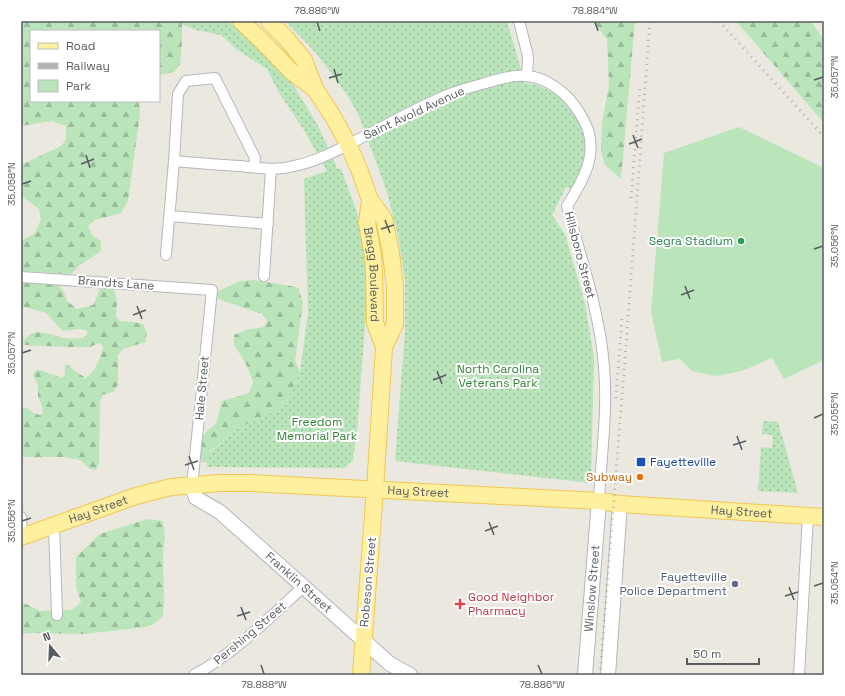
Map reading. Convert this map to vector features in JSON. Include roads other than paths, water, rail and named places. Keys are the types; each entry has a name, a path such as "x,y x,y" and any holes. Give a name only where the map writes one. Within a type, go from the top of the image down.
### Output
{"main road":[{"name":"Bragg Boulevard","path":"241,21 291,71 315,89"},
{"name":"Bragg Boulevard","path":"269,21 285,37 304,60 315,89 332,115 348,144 370,200 384,219 391,252 394,281 395,324 384,347 375,489"},
{"name":"Hay Street","path":"22,537 136,496 171,487 220,483 251,483 599,501 620,504 816,516"},
{"name":"Robeson Street","path":"361,675 375,489"}],"street":[{"path":"519,21 528,58 528,76"},
{"name":"Saint Avold Avenue","path":"174,161 271,169 293,167 329,154 409,113 449,95 516,75 528,76"},
{"name":"Hillsboro Street","path":"528,76 540,79 565,94 575,105 583,119 591,140 591,153 586,170 580,185 567,206 590,291 602,347 605,404 599,501"},
{"path":"166,255 178,94 186,81 215,78 254,158 254,167"},
{"path":"264,276 271,169"},
{"path":"170,216 268,224"},
{"name":"Brandts Lane","path":"21,277 212,290"},
{"name":"Hale Street","path":"192,486 212,290"},
{"name":"Franklin Street","path":"192,486 196,498 220,512 390,664 410,675"},
{"name":"Winslow Street","path":"585,675 599,501"},
{"name":"Winslow Street","path":"608,675 620,504"},
{"path":"799,675 802,634 816,516"},
{"path":"21,517 22,537"},
{"path":"54,526 57,615"},
{"name":"Pershing Street","path":"194,675 207,668 242,642 303,587"}],"railway":[{"path":"600,675 650,21"},
{"path":"719,21 824,137"},
{"path":"631,198 640,85"},
{"path":"616,398 622,318"}],"place":[{"name":"Segra Stadium","path":"741,241"},
{"name":"Fayetteville","path":"641,462"},
{"name":"Subway","path":"640,477"},
{"name":"Fayetteville Police Department","path":"735,584"},
{"name":"Good Neighbor Pharmacy","path":"460,604"}],"park label":[{"name":"North Carolina Veterans Park","path":"498,376"},
{"name":"Freedom Memorial Park","path":"317,429"}]}
